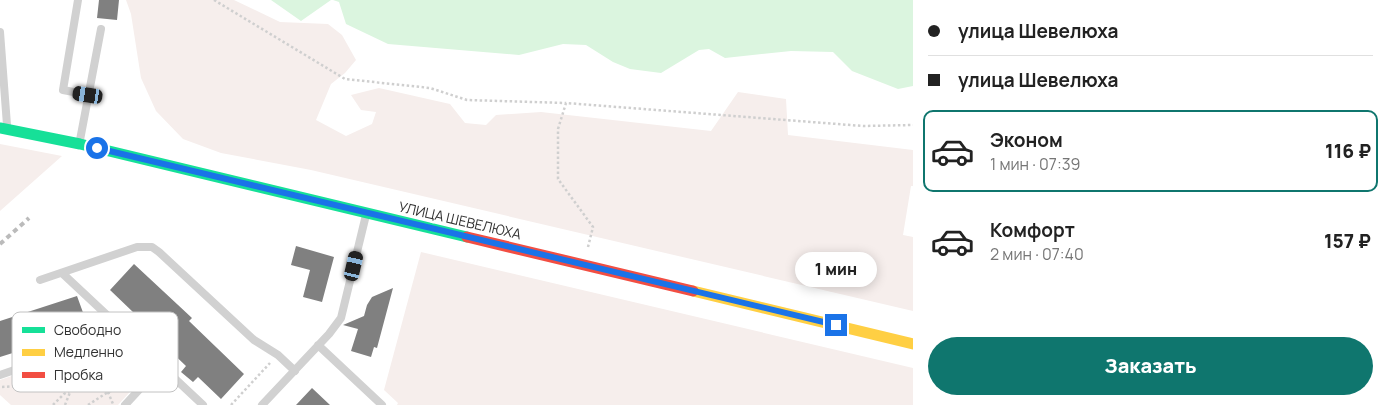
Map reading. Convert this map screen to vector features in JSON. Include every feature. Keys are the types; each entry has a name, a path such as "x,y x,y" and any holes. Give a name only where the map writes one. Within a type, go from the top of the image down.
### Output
{"main road":[{"name":"УЛИЦА ШЕВЕЛЮХА","path":"4,129 80,144 913,344"}],"lane":[{"path":"78,0 62,90 88,95"},
{"path":"80,144 101,28"},
{"path":"0,32 4,129"},
{"path":"262,405 341,318 367,213"},
{"path":"40,280 137,247 152,247 254,340 278,355 295,370"},
{"path":"62,273 104,312"},
{"path":"318,345 382,405"},
{"path":"0,375 12,371"},
{"path":"178,382 203,405"},
{"path":"125,405 137,392"}],"path":[{"path":"214,0 345,79 430,88 467,100 566,103 863,126 913,124"},
{"path":"566,103 558,129 558,179 593,227 584,265"},
{"path":"231,405 278,355"},
{"path":"53,405 68,392"},
{"path":"64,405 70,392"},
{"path":"88,405 108,392 113,404 109,405"}],"shaded area":[{"path":"126,0 234,0 280,22 328,24 342,35 356,60 345,73 331,84 316,120 346,136 372,124 376,112 361,110 351,95 379,88 450,104 465,123 486,125 496,115 541,112 711,131 738,92 786,99 788,135 913,150 913,186 911,186 903,235 913,237 913,311 311,170 221,153 183,139 156,111 141,78 131,14"},
{"path":"271,0 331,0 301,21"},
{"path":"333,0 913,0 913,86 898,89 852,71 833,52 791,51 725,58 709,49 699,50 661,73 630,69 613,62 586,45 563,44 519,55 388,44 346,24 339,2"},
{"path":"0,144 62,156 0,211"},
{"path":"421,252 913,368 913,405 397,405 398,403 384,390"},
{"path":"12,376 12,392 130,392 118,405 11,405 0,395 0,380"}],"building":[{"path":"99,0 119,0 117,20 97,18"},
{"path":"296,246 334,257 322,302 303,297 310,270 291,265"},
{"path":"134,264 192,318 189,321 244,374 221,399 198,377 193,382 181,372 186,366 178,358 178,312 133,312 110,290"},
{"path":"393,288 377,348 374,347 371,357 351,351 358,329 343,325 364,316 367,305 372,297"},
{"path":"77,296 83,312 28,312"},
{"path":"12,317 12,353 0,357 0,321"},
{"path":"312,388 330,405 296,405"}],"railway":[{"path":"0,244 29,218"}],"traffic: fast":[{"path":"0,128 80,144 467,237"}],"traffic: slow":[{"path":"693,291 913,344"}],"traffic: jam":[{"path":"467,237 693,291"}],"route":[{"path":"97,148 836,325"}]}
